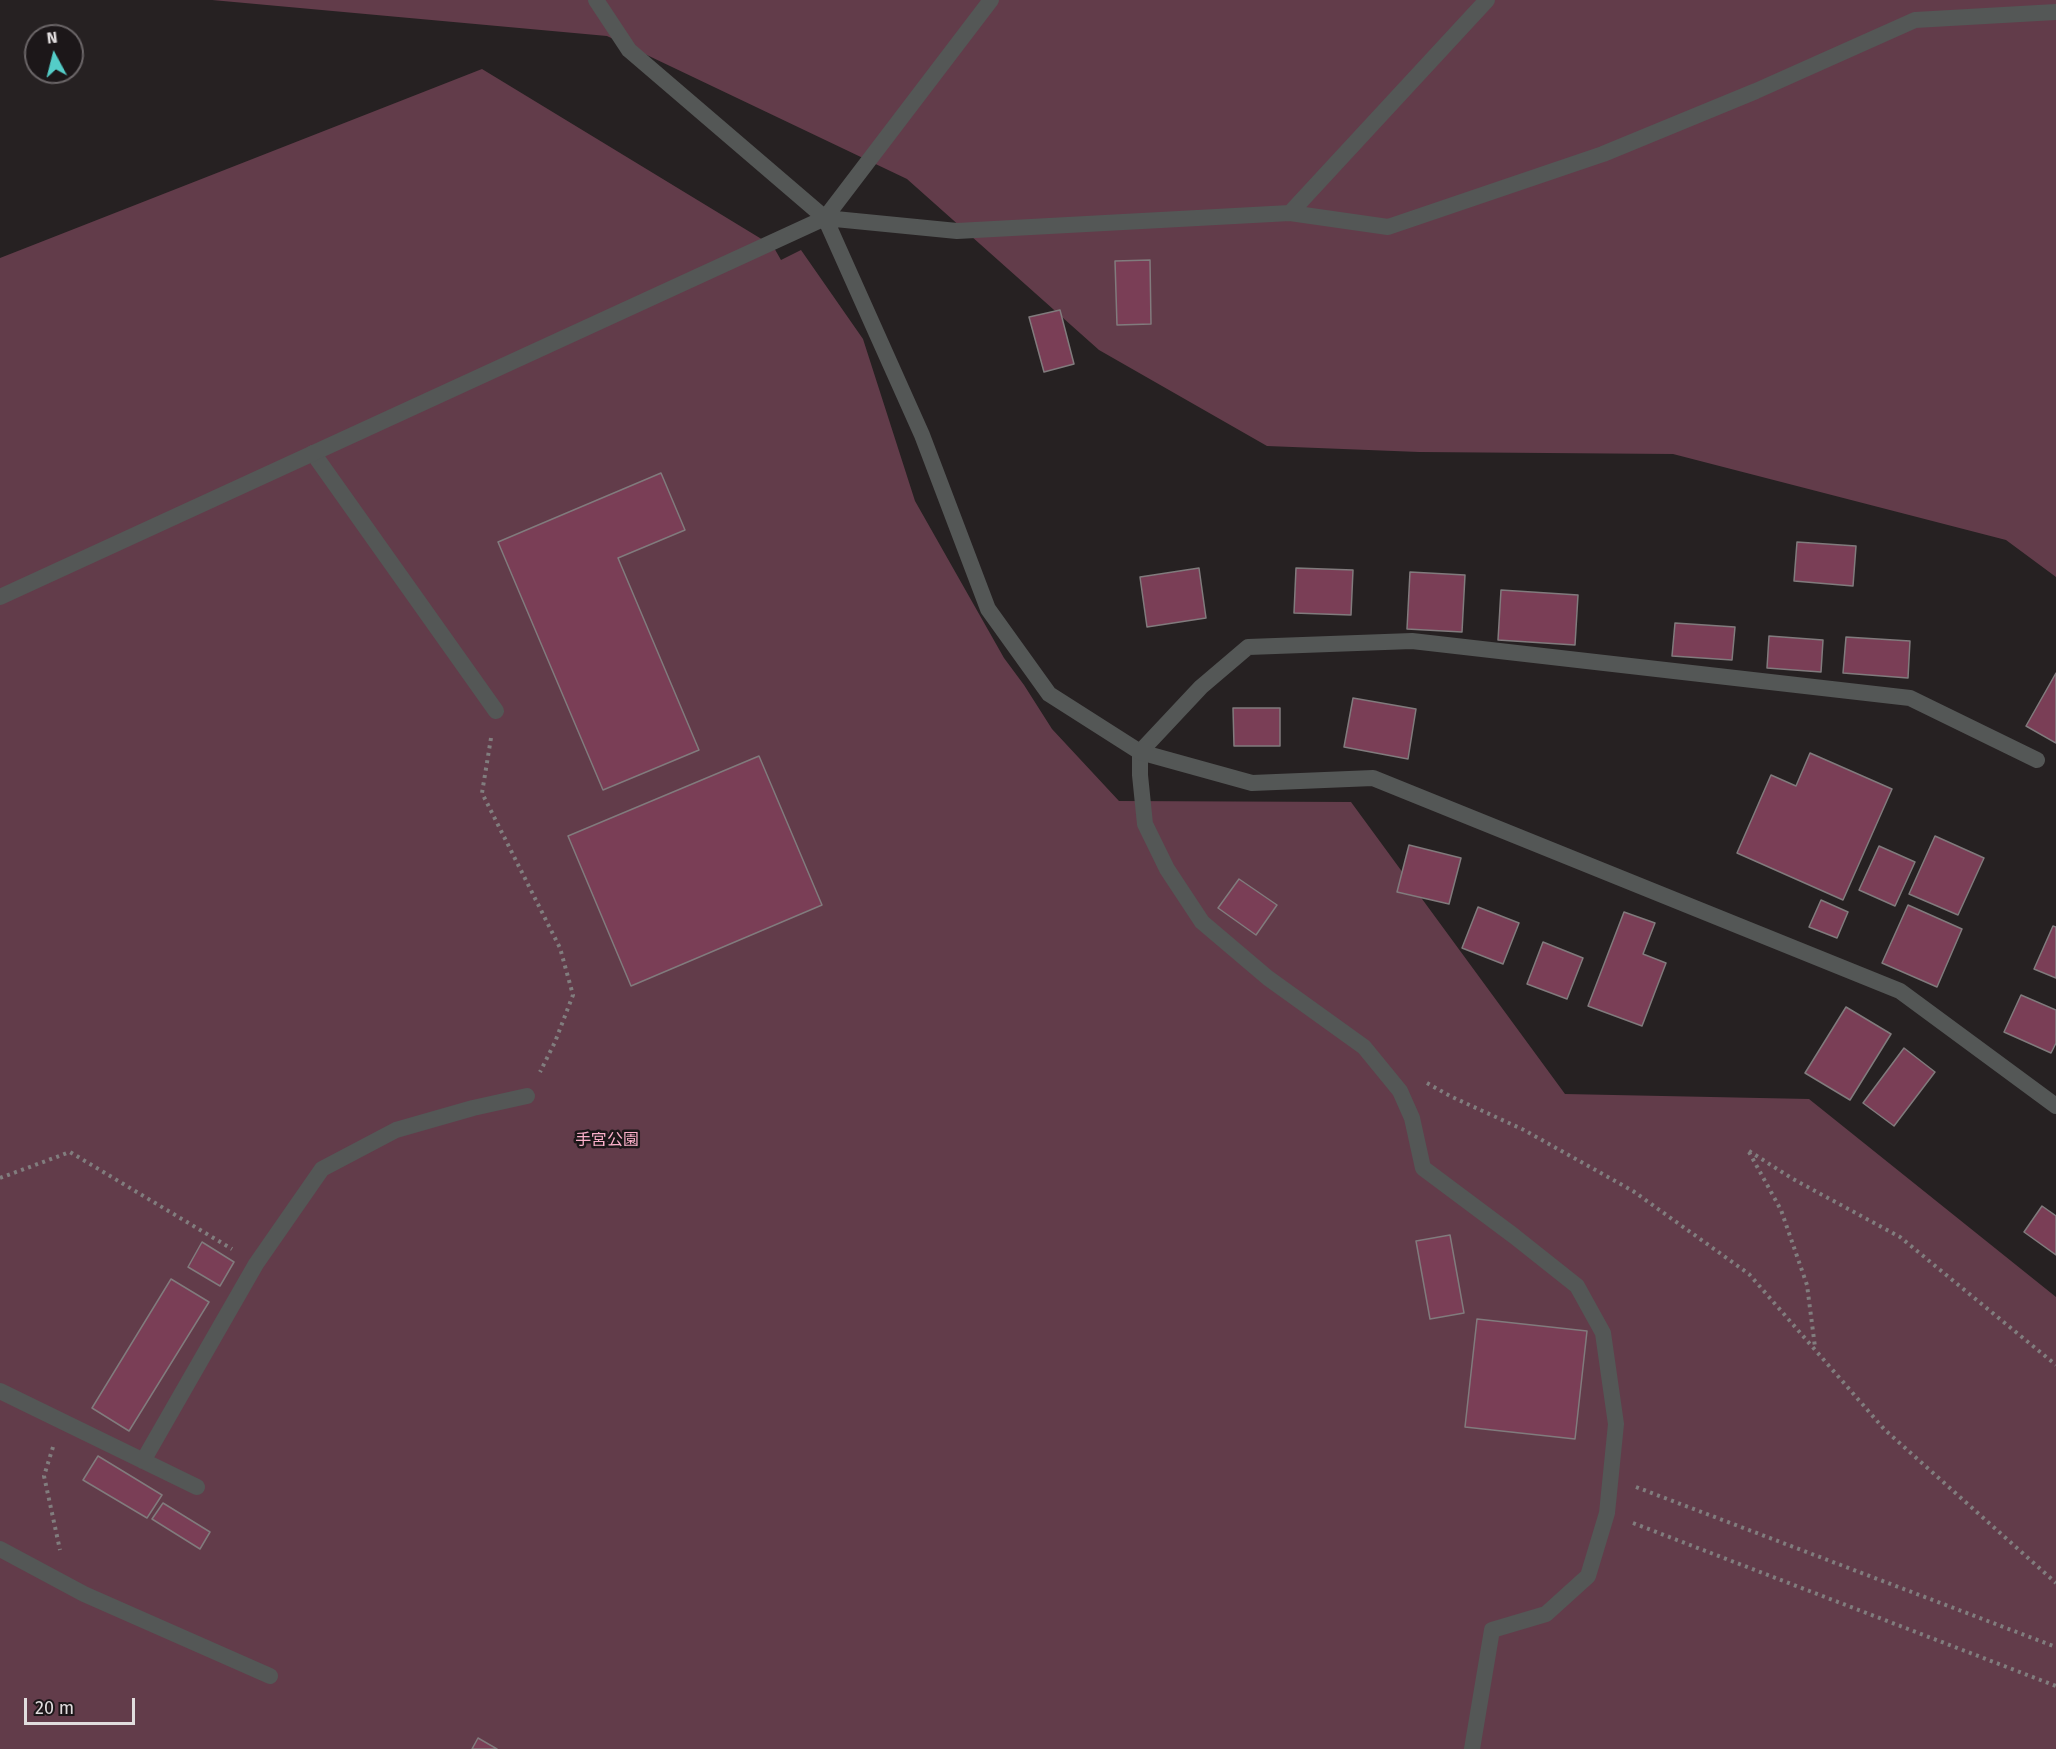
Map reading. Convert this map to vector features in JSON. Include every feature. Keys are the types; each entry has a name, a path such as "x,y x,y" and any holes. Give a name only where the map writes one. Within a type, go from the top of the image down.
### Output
{"street":[{"path":"596,0 629,50 825,218 922,435 988,609 1049,694 1140,752 1252,783 1373,778 1900,991 2056,1106"},
{"path":"0,597 825,218 991,0"},
{"path":"1290,213 1486,0"},
{"path":"825,218 957,231 1290,213 1388,227 1603,154 1756,91 1916,20 2056,12"},
{"path":"313,453 496,711"},
{"path":"1472,1749 1492,1630 1546,1614 1588,1576 1607,1513 1616,1424 1603,1333 1577,1286 1423,1168 1412,1118 1400,1091 1364,1047 1268,978 1202,922 1167,869 1145,824 1140,752 1201,687 1248,647 1412,640 1910,698 2037,760"},
{"path":"143,1461 256,1264 322,1169 396,1130 473,1108 527,1096"},
{"path":"0,1391 196,1487"},
{"path":"0,1549 69,1586 270,1676"}],"path":[{"path":"496,711 482,793 560,948 573,995 555,1042 527,1096"},
{"path":"1422,1080 1450,1096 1524,1130 1633,1191 1749,1274 1884,1429 2056,1583"},
{"path":"1816,1349 1806,1286 1781,1210 1749,1151 1793,1179 1900,1237 2056,1365"},
{"path":"0,1178 70,1152 256,1264"},
{"path":"60,1420 44,1476 69,1586"},
{"path":"1610,1478 2056,1647"},
{"path":"1607,1513 2056,1686"}],"green space":[{"path":"212,0 2056,0 2056,577 2006,540 1673,454 1419,452 1267,446 1099,350 907,179 607,36"},
{"name":"手宮公園","path":"482,69 773,246 781,260 801,250 863,339 915,501 1004,658 1052,729 1119,801 1351,802 1565,1094 1809,1099 2056,1297 2056,1749 0,1749 0,258"}],"building":[{"path":"1150,260 1151,324 1117,325 1115,261"},
{"path":"1060,310 1074,364 1044,372 1029,317"},
{"path":"661,473 685,530 618,558 699,750 603,790 498,542"},
{"path":"1797,542 1856,546 1853,586 1794,581"},
{"path":"1199,568 1206,618 1147,627 1140,577"},
{"path":"1296,568 1353,570 1351,615 1294,613"},
{"path":"1410,572 1465,575 1462,632 1407,629"},
{"path":"1501,590 1578,595 1575,645 1498,640"},
{"path":"1675,623 1735,627 1732,660 1672,656"},
{"path":"1769,636 1823,640 1821,672 1767,668"},
{"path":"1846,637 1910,641 1908,678 1843,673"},
{"path":"2056,673 2056,743 2026,726"},
{"path":"1353,698 1416,709 1408,759 1344,747"},
{"path":"1233,708 1280,708 1280,746 1234,746"},
{"path":"1810,753 1892,789 1843,900 1737,853 1771,775 1796,786"},
{"path":"759,756 822,905 631,986 568,836"},
{"path":"1935,836 1984,858 1958,915 1909,894"},
{"path":"1409,845 1461,858 1449,904 1397,892"},
{"path":"1879,846 1915,862 1895,906 1859,890"},
{"path":"1239,879 1277,905 1256,935 1218,908"},
{"path":"1821,900 1848,912 1837,938 1809,927"},
{"path":"1908,905 1962,929 1937,987 1882,963"},
{"path":"1478,907 1519,923 1503,964 1462,948"},
{"path":"1624,912 1655,923 1643,954 1666,963 1642,1026 1588,1006"},
{"path":"2053,926 2056,927 2056,978 2034,969"},
{"path":"1543,942 1583,958 1567,999 1527,984"},
{"path":"2021,995 2056,1010 2056,1043 2051,1053 2004,1032"},
{"path":"1846,1007 1891,1034 1850,1100 1805,1073"},
{"path":"1904,1048 1935,1072 1894,1126 1863,1103"},
{"path":"2042,1206 2056,1216 2056,1255 2024,1232"},
{"path":"1450,1235 1464,1313 1430,1319 1416,1241"},
{"path":"202,1242 234,1262 220,1286 188,1267"},
{"path":"171,1279 209,1302 129,1431 92,1408"},
{"path":"1477,1319 1587,1331 1575,1439 1465,1427"},
{"path":"98,1456 162,1495 147,1518 83,1480"},
{"path":"163,1503 210,1532 200,1549 152,1519"},
{"path":"478,1738 497,1749 472,1749"}]}
